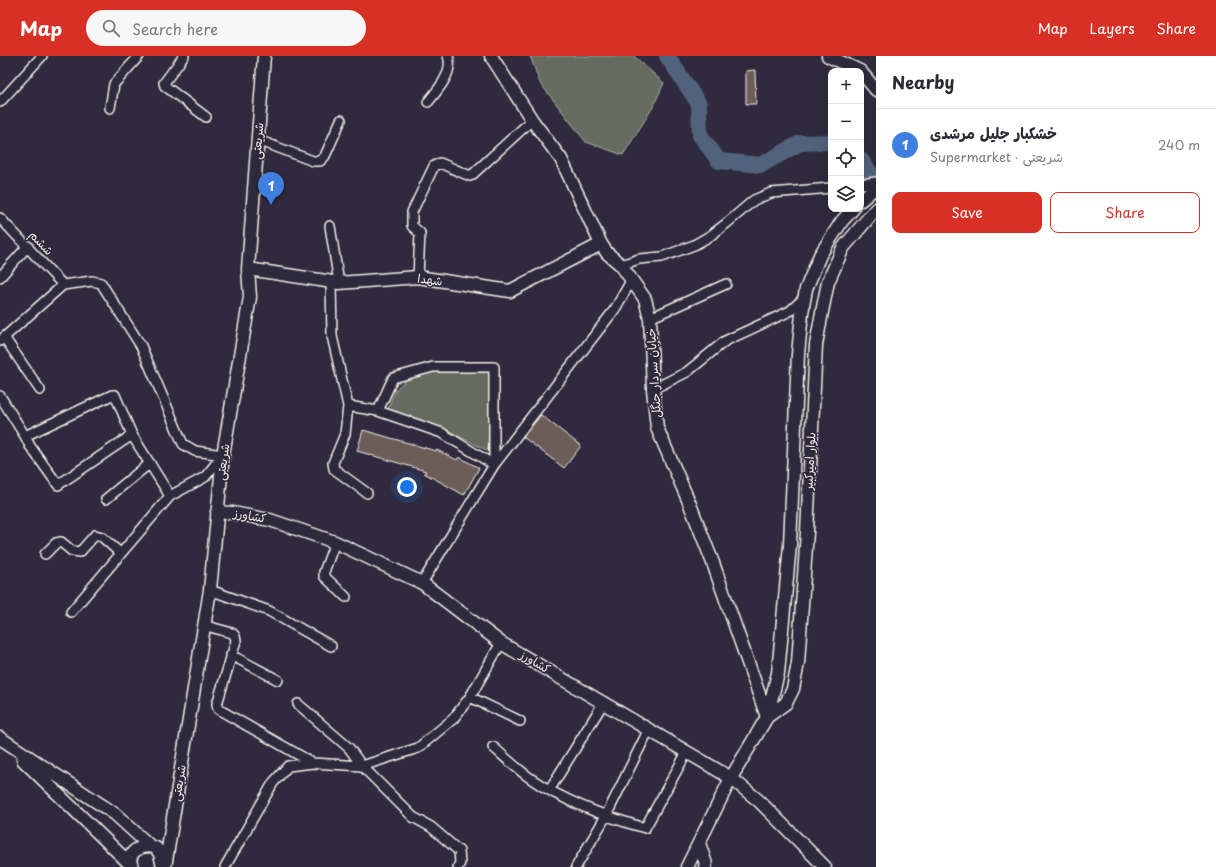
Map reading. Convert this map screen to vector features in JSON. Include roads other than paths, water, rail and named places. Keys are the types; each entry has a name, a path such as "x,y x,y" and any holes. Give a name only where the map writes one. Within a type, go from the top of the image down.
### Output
{"main road":[{"name":"شریعتی","path":"164,867 210,590 223,455 250,297 248,269 264,56"},
{"name":"خیابان سردار جنگل","path":"491,56 532,120 561,159 601,244 607,253 621,265 645,300 650,318 653,389 657,428 700,529 767,717"},
{"path":"828,56 852,68"},
{"path":"864,76 876,90"},
{"path":"864,197 876,187"},
{"name":"بلوار امیرکبیر","path":"767,717 786,703 793,690 797,669 807,532 816,345 828,282 843,248 876,209"},
{"name":"بلوار امیرکبیر","path":"687,867 731,778 767,717 778,673 790,544 798,354 804,298 812,271 820,255 842,221 850,212"},
{"name":"شهدا","path":"248,269 335,282 418,277 510,292 601,244"},
{"name":"کشاورز","path":"217,512 233,513 270,520 335,542 422,583 501,643 604,702 731,778 759,801 826,867"},
{"path":"1,739 115,814 150,846"},
{"path":"1,739 131,865"},
{"path":"699,843 706,864 705,867"},
{"path":"131,865 134,851 142,846 150,846 156,848 160,854 164,867"}],"street":[{"path":"0,102 42,56"},
{"path":"110,108 114,84 139,56"},
{"path":"184,56 164,83 165,86 206,117"},
{"path":"428,102 441,86 450,64 448,56"},
{"path":"258,140 313,161 320,161 325,156 341,120"},
{"path":"418,277 420,232 412,226 412,212 434,166 440,163 470,176 532,120"},
{"path":"864,184 876,182"},
{"path":"621,265 639,259 662,257 694,245 728,224 754,200 771,193 828,188"},
{"name":"ششم","path":"0,218 64,285"},
{"path":"330,226 335,282 332,336 348,406 345,434 333,463 334,469 366,494"},
{"path":"0,276 28,246"},
{"path":"40,390 2,339 64,285 92,281 101,283 141,346 183,444 195,451 223,455"},
{"path":"422,583 494,465 615,309 631,281"},
{"path":"650,318 726,284"},
{"path":"653,389 687,372 725,341 790,311 804,298"},
{"path":"378,411 393,378 433,367 494,367 494,465"},
{"path":"25,436 112,394 116,397 132,435 170,496"},
{"path":"0,396 30,446 58,485 132,435"},
{"path":"348,406 378,411 442,433 494,465"},
{"path":"71,612 170,496 205,477 223,455"},
{"path":"106,499 150,463"},
{"path":"45,554 56,543 61,542 72,551 80,552 95,535 102,537 120,553"},
{"path":"335,542 324,572 324,576 346,597"},
{"path":"210,590 269,612 331,646"},
{"path":"203,625 235,636 236,641 217,704 218,709 313,763"},
{"path":"226,867 277,778 288,766 313,763 362,766 418,748 453,719 470,697 501,643"},
{"path":"231,656 278,680"},
{"path":"470,697 520,721"},
{"path":"550,789 604,702"},
{"path":"298,704 349,748 362,766 413,817 431,826 459,851 460,862 458,867"},
{"path":"576,867 606,816 649,729"},
{"path":"493,747 533,780 570,801 606,816 645,828 687,752"}],"waterway":[{"path":"667,56 699,104 700,135 719,161 761,165 800,143 828,142"},
{"path":"864,164 876,181"}],"place":[{"name":"خشکبار جلیل مرشدی","path":"271,205"}]}
